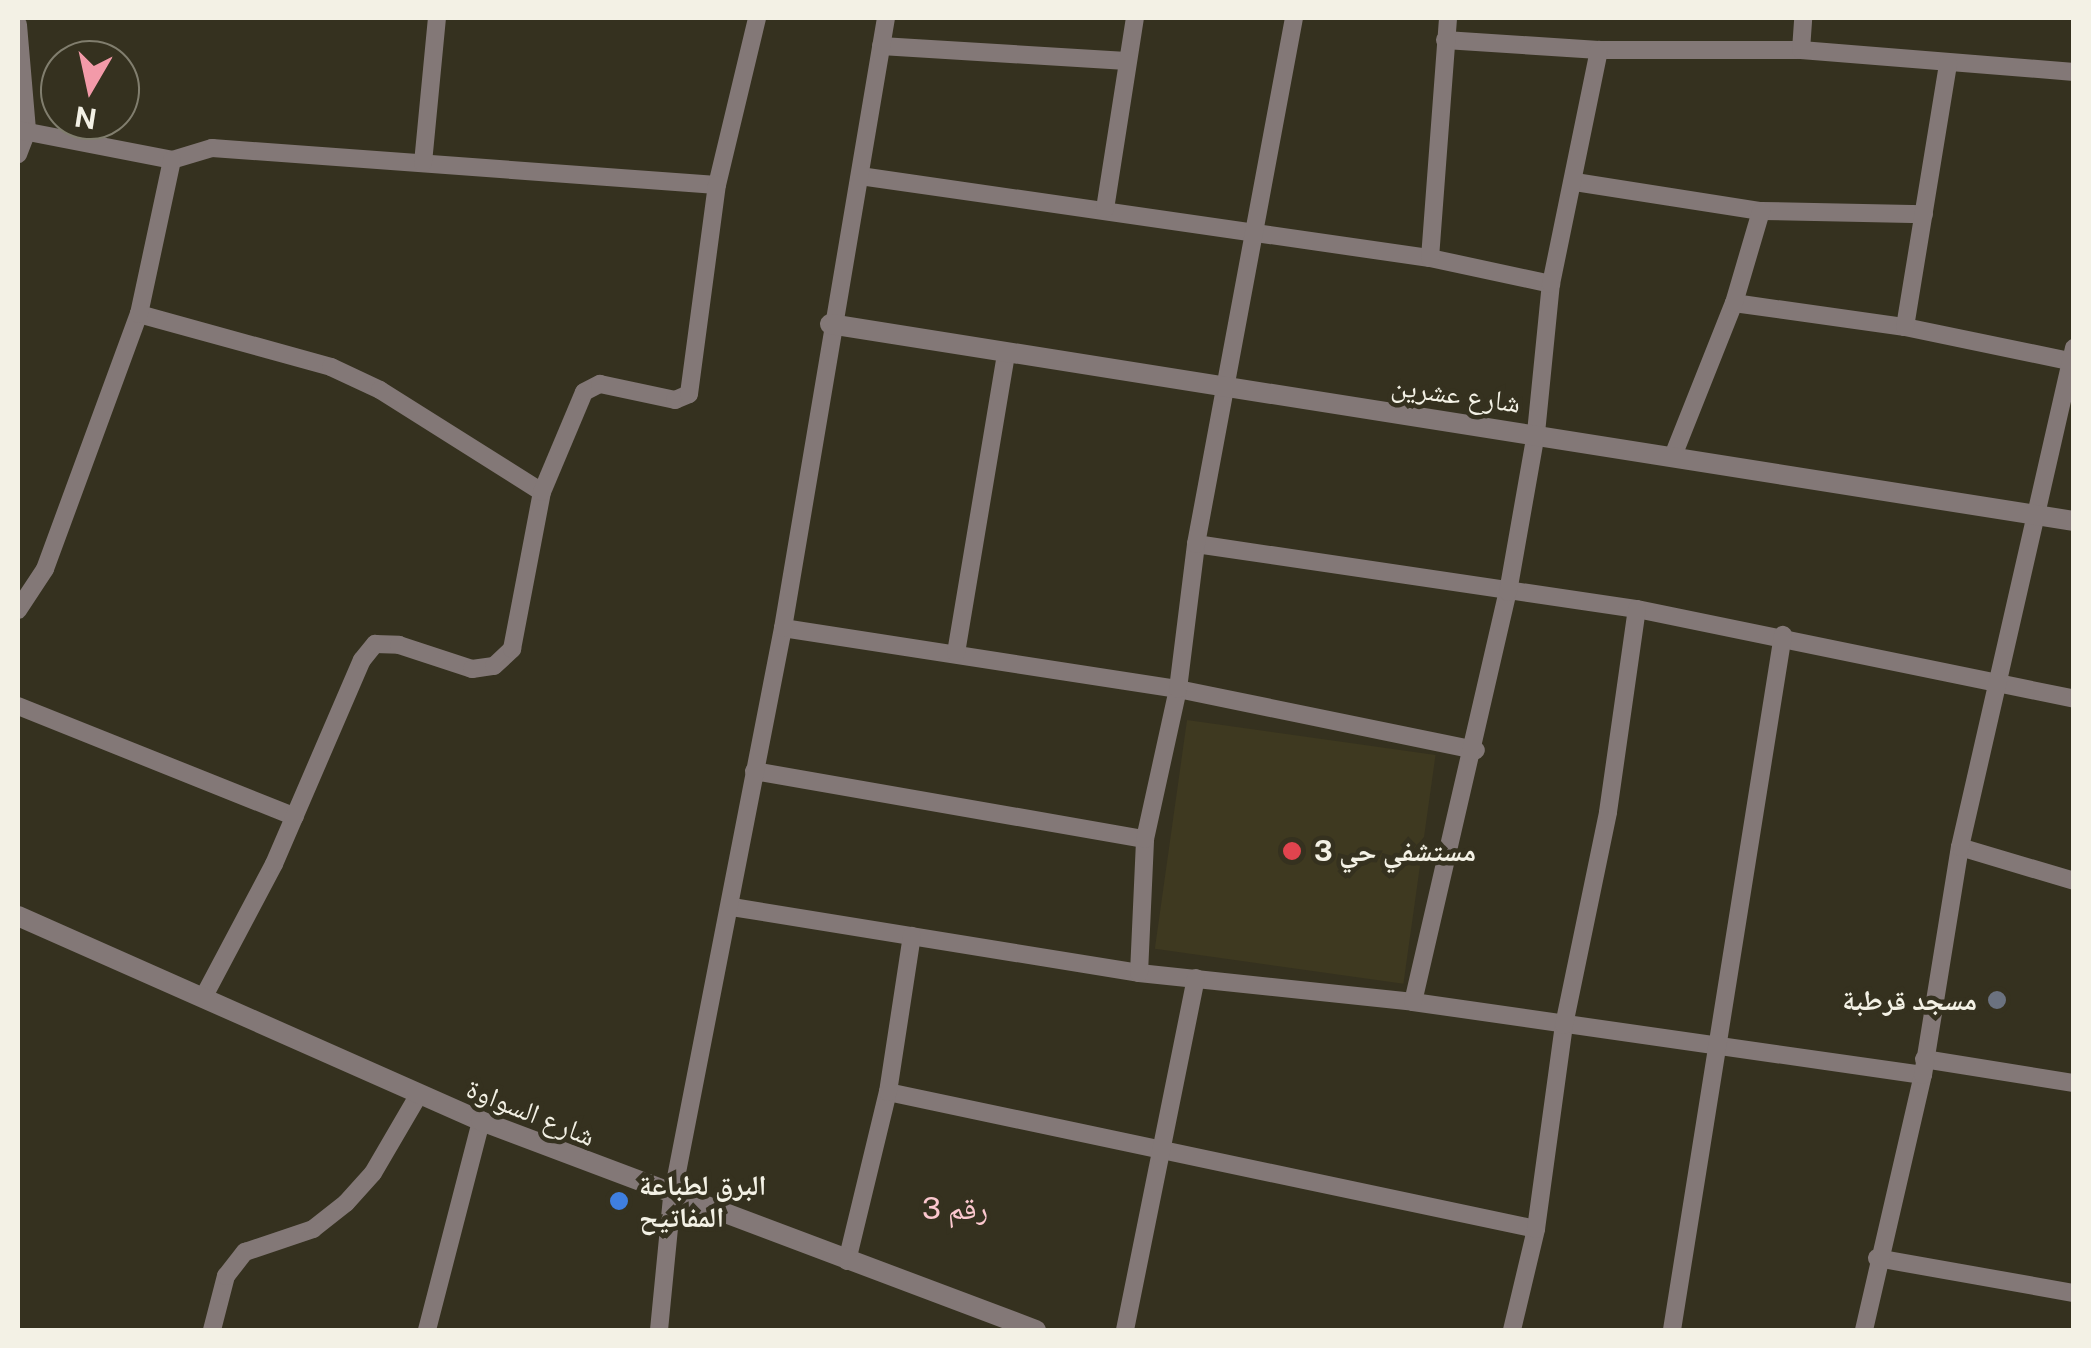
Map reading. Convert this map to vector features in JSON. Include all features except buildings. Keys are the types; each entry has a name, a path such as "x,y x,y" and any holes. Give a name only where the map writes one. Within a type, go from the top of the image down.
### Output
{"street":[{"path":"423,164 437,18"},
{"path":"204,998 295,817 362,660 376,644 399,644 472,669 494,666 512,650 542,492 591,385 675,400 689,394 717,185 756,18"},
{"path":"659,1330 672,1198 784,628 830,324 886,18"},
{"path":"1105,208 1135,18"},
{"path":"1138,973 1145,839 1178,689 1196,544 1259,233 1294,18"},
{"path":"1430,258 1448,18"},
{"path":"1801,50 1802,18"},
{"path":"18,25 22,130 18,154"},
{"path":"1446,40 1599,50 1801,50 2074,72"},
{"path":"881,46 1127,60"},
{"path":"1413,1002 1476,750 1508,592 1536,433 1551,284 1575,182 1599,50"},
{"path":"1905,327 1948,63"},
{"path":"22,130 172,160 212,148 717,185"},
{"path":"18,610 46,569 140,314 172,160"},
{"path":"860,176 1105,208 1430,258 1551,284"},
{"path":"1575,182 1761,211 1924,214"},
{"path":"1673,456 1734,303 1761,211"},
{"path":"1734,303 1905,327 2073,358 1960,847 1923,1067 1877,1258 1864,1330"},
{"path":"140,314 330,367 380,390 542,492"},
{"name":"شارع عشرين","path":"830,324 1006,356 1536,433 2074,521"},
{"path":"956,653 1006,356"},
{"path":"1196,544 1636,608 1783,635 2074,699"},
{"path":"1512,1330 1536,1229 1564,1025 1608,812 1636,608"},
{"path":"784,628 1178,689 1476,750"},
{"path":"1672,1330 1783,635"},
{"path":"18,706 295,817"},
{"path":"754,771 1145,839"},
{"path":"1960,847 2074,881"},
{"path":"732,907 1138,973 1413,1002 1716,1048 2074,1083"},
{"name":"شارع السواوة","path":"18,916 418,1096 672,1198 1036,1330"},
{"path":"848,1261 888,1092 912,936"},
{"path":"1125,1330 1165,1150 1196,978"},
{"path":"888,1092 1536,1229"},
{"path":"212,1330 226,1276 244,1252 314,1228 346,1204 373,1174 418,1096"},
{"path":"427,1330 480,1121"},
{"path":"1877,1258 2074,1293"}],"shaded area":[{"name":"مستشفي حي 3","path":"1187,720 1436,755 1403,984 1155,949"}],"place":[{"name":"مستشفي حي 3","path":"1292,851"},
{"name":"مسجد قرطبة","path":"1997,1000"},
{"name":"البرق لطباعة المفاتيح","path":"619,1201"}],"district":[{"name":"رقم 3","path":"955,1208"}]}
